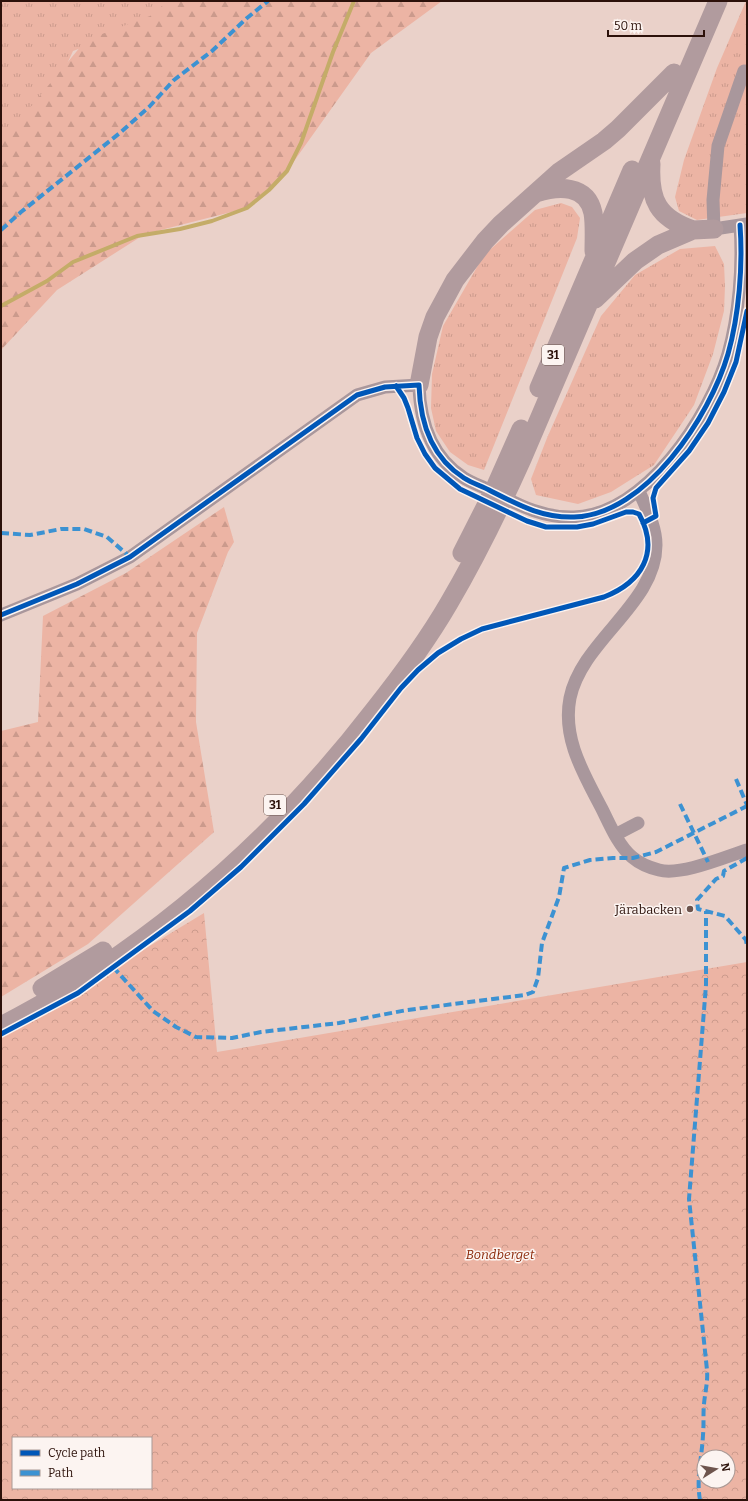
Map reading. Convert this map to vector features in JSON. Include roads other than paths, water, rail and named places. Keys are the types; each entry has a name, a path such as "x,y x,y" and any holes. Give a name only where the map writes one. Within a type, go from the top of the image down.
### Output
{"highway":[{"name":"31","path":"517,455 594,259 704,1"},
{"name":"31","path":"1,1026 76,984 166,921 245,852 297,802 346,746 404,671 448,605 589,304 718,1"},
{"path":"419,385 422,362 428,337 443,300 455,280 495,230 559,172 604,141 618,129 674,73"},
{"path":"651,159 654,197 659,207 672,221 693,230"},
{"path":"535,194 550,189 569,189 578,192 586,198 593,212 594,259"},
{"path":"589,304 646,253 668,240 693,230 714,229"},
{"name":"31","path":"1,1011 21,1001 92,958 153,915 218,860 285,796 328,748 390,669 482,530"}],"street":[{"path":"1,616 77,584 130,557 357,395 385,386 419,385 419,401 425,428 439,455 450,467 465,479 532,511 545,515 576,517 607,510 639,491 664,468 701,416 728,355 738,299 743,224 714,229 713,200 718,146 744,71"},
{"path":"639,491 654,532 656,546 654,561 648,578 638,596 585,661 575,680 570,698 568,716 570,735 577,759 615,835 624,849 633,858 647,866 660,870 671,871 686,869 747,850"},
{"path":"615,835 638,823"}],"waterway":[{"path":"1,306 47,281 73,262 137,236 180,229 212,221 247,208 269,190 287,171 301,143 333,52 354,1"}],"place":[{"name":"Järabacken","path":"690,909"}],"park label":[{"name":"Bondberget","path":"500,1254"}]}
